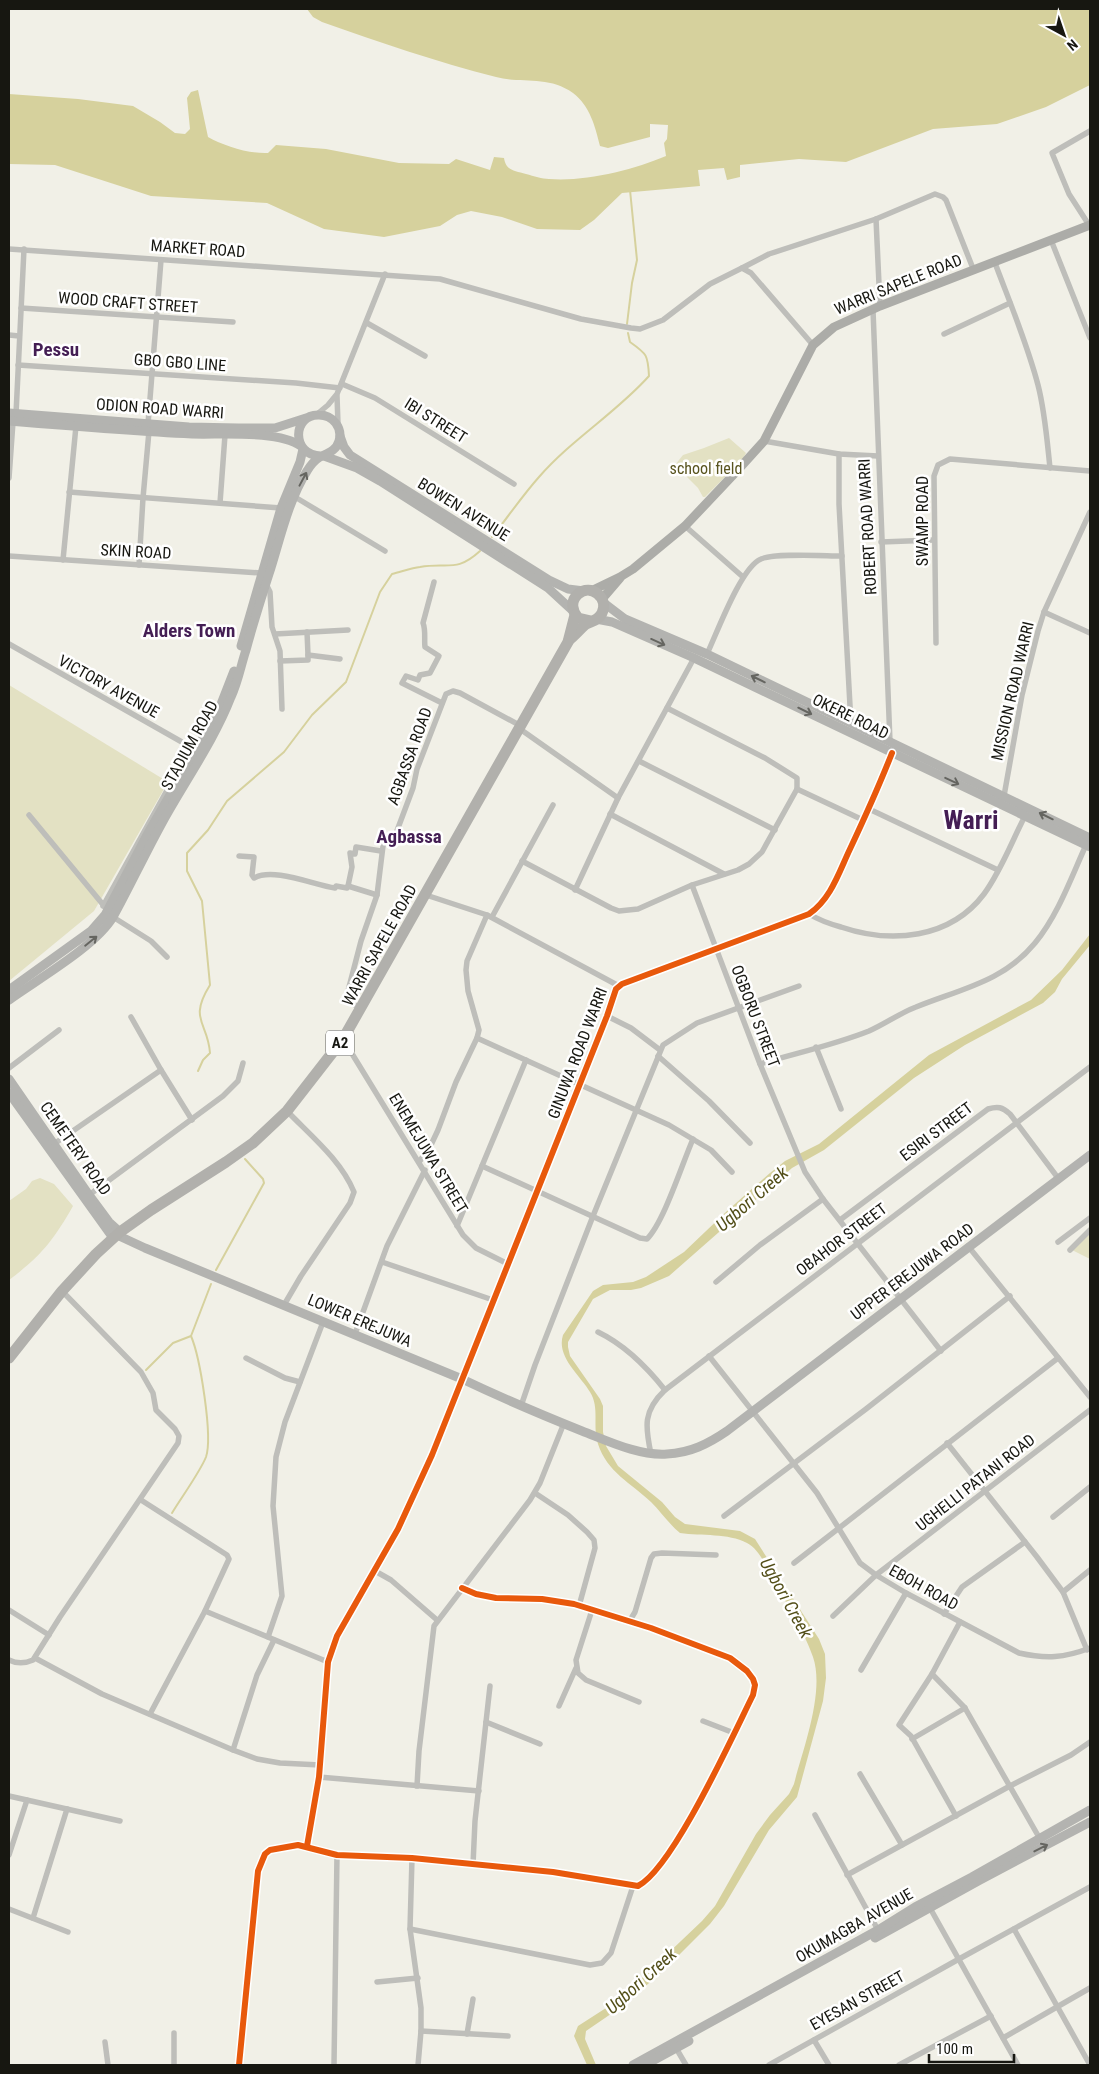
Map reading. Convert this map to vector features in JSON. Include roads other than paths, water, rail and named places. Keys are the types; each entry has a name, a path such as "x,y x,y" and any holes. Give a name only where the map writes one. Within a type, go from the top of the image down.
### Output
{"highway":[{"path":"588,591 598,594 603,601 603,612 594,620 582,621 574,613 574,600 577,595 588,591"},
{"name":"WARRI SAPELE ROAD","path":"568,642 574,613"},
{"name":"WARRI SAPELE ROAD","path":"9,1358 62,1291 96,1254 117,1235 194,1181 240,1153 287,1111 343,1039 362,1009 568,642 594,620"}],"main road":[{"name":"WARRI SAPELE ROAD","path":"620,577 685,526 764,441 813,345 838,325 876,308 1090,225"},
{"name":"ODION ROAD WARRI","path":"12,418 76,426 275,428 312,416"},
{"path":"312,416 329,417 339,431 339,441 334,450 323,456 311,455 302,447 298,438 302,423 312,416"},
{"name":"ODION ROAD WARRI","path":"12,418 225,435 274,436 290,440 302,447"},
{"name":"BOWEN AVENUE","path":"339,431 344,447 350,455 549,580 568,589 588,591"},
{"name":"STADIUM ROAD","path":"9,1000 104,931 108,911 194,749 218,712 234,673 261,573 281,508 300,462 302,447"},
{"name":"BOWEN AVENUE","path":"323,456 357,468 380,482 548,588 574,613"},
{"name":"STADIUM ROAD","path":"9,990 91,931 108,911 162,823 224,713 238,676 295,497 309,469 323,456"},
{"path":"588,591 620,577"},
{"path":"603,601 620,577"},
{"name":"OKERE ROAD","path":"603,601 625,619 707,654 1004,796 1089,843"},
{"name":"OKERE ROAD","path":"594,620 612,622 694,658 1025,816 1089,843"},
{"name":"CEMETERY ROAD","path":"9,1079 117,1235"},
{"name":"CEMETERY ROAD","path":"9,1092 117,1235"},
{"name":"UPPER EREJUWA ROAD","path":"651,1454 667,1454 700,1447 720,1436 1090,1155"},
{"name":"LOWER EREJUWA","path":"117,1235 462,1379 564,1424 651,1454"},
{"name":"OKUMAGBA AVENUE","path":"632,2065 878,1930 915,1907 1090,1810"},
{"name":"OKUMAGBA AVENUE","path":"646,2065 1090,1822"}],"street":[{"path":"1090,131 1052,153 1069,194 1090,225"},
{"name":"MARKET ROAD","path":"9,249 440,279 582,319 618,327 640,329 663,320 710,284 769,254 876,219 899,208 939,194 946,200 974,271"},
{"name":"ROBERT ROAD WARRI","path":"876,219 878,456 890,742"},
{"path":"1051,240 1090,338"},
{"path":"9,478 12,418 18,365 24,249"},
{"path":"139,565 161,260"},
{"path":"994,263 1038,384 1046,426 1050,468"},
{"path":"742,268 751,273 813,345"},
{"path":"312,416 328,405 340,389 385,274"},
{"path":"944,334 1010,303"},
{"name":"WOOD CRAFT STREET","path":"21,308 233,322"},
{"path":"367,324 425,356"},
{"path":"9,335 19,336"},
{"name":"GBO GBO LINE","path":"18,365 296,383 340,389"},
{"path":"339,431 340,389"},
{"name":"IBI STREET","path":"340,389 375,398 514,484"},
{"path":"63,560 76,426"},
{"path":"220,503 225,435"},
{"path":"764,441 839,454 878,456"},
{"path":"839,454 842,556 851,724"},
{"name":"SWAMP ROAD","path":"936,643 934,476 935,470 941,462 950,459 1090,471"},
{"path":"70,492 281,508"},
{"path":"295,497 385,552"},
{"name":"MISSION ROAD WARRI","path":"1004,796 1022,695 1044,612 1090,512"},
{"path":"685,526 743,577"},
{"path":"881,542 934,540"},
{"name":"SKIN ROAD","path":"9,556 261,573"},
{"path":"707,654 743,577 754,563 769,557 842,556"},
{"path":"434,582 423,623 425,628 424,638 425,648 439,656 430,673 420,675 418,680 406,676 402,683 442,704"},
{"path":"266,584 270,592 272,627 280,661 282,709"},
{"path":"1044,612 1090,632"},
{"path":"275,634 348,630"},
{"path":"280,661 308,660 307,632"},
{"name":"VICTORY AVENUE","path":"9,644 194,749"},
{"path":"308,655 340,659"},
{"path":"575,890 618,798 694,658"},
{"name":"AGBASSA ROAD","path":"381,851 384,838 395,836 413,788 417,769 446,694 449,692 460,693 520,728"},
{"path":"522,861 611,908 626,911 638,909 692,885 738,870 758,857 797,789 798,782 795,776 765,758 667,708"},
{"path":"520,728 618,798"},
{"name":"GINUWA ROAD WARRI","path":"307,1846 319,1777 328,1662 337,1636 375,1571 414,1495 494,1300 618,986 809,914 817,908 829,893 869,809 892,753"},
{"path":"639,761 775,830"},
{"path":"797,789 864,820"},
{"path":"419,1162 430,1147 438,1130 456,1082 479,1030 468,991 467,961 490,916 553,805"},
{"path":"869,809 998,870"},
{"path":"610,814 724,874"},
{"path":"29,815 108,911 137,930 167,957"},
{"path":"809,914 817,919 862,934 884,937 914,936 939,928 964,913 983,895 998,870 1025,816"},
{"path":"760,1064 871,1030 910,1010 993,978 1005,970 1034,945 1046,929 1089,843"},
{"path":"348,886 352,867 350,853 355,854 356,847 381,851 382,860 377,895 360,941 348,991 350,1003 362,1009"},
{"path":"239,856 254,857 252,875 254,878 260,875 272,874 319,886 347,888 348,886 377,895"},
{"name":"OGBORU STREET","path":"692,885 738,1009 810,1180 940,1351"},
{"path":"426,895 490,916 618,986"},
{"path":"521,1406 593,1216 659,1053 668,1040 686,1028 799,986"},
{"path":"131,1016 192,1120"},
{"path":"607,1016 631,1028 709,1101 750,1143"},
{"path":"9,1068 59,1030"},
{"path":"477,1038 669,1125 711,1150 732,1172"},
{"name":"ENEMEJUWA STREET","path":"343,1039 425,1170 457,1226 476,1248 508,1264"},
{"path":"816,1047 841,1109"},
{"path":"457,1226 526,1060"},
{"path":"89,1195 192,1120 232,1088 238,1081 243,1062"},
{"name":"OBAHOR STREET","path":"651,1454 646,1430 648,1414 657,1397 1090,1068"},
{"path":"54,1144 161,1070"},
{"name":"ESIRI STREET","path":"840,1220 988,1109 994,1107 1004,1109 1017,1123 1058,1178"},
{"path":"284,1305 350,1203 354,1192 346,1176 332,1159 287,1111"},
{"path":"482,1166 640,1238 647,1239 652,1235 660,1219 693,1139"},
{"path":"355,1334 405,1207 425,1170"},
{"path":"716,1282 760,1245 823,1199"},
{"path":"1058,1242 1090,1218"},
{"path":"1070,1250 1090,1230"},
{"path":"968,1246 1090,1397"},
{"path":"382,1262 494,1300"},
{"path":"9,1660 15,1663 26,1663 35,1658 178,1443 175,1429 156,1410 153,1393 141,1372 62,1291"},
{"path":"724,1516 1010,1296"},
{"path":"233,1750 271,1638 282,1596 273,1506 276,1457 285,1422 323,1322"},
{"path":"598,1332 611,1338 637,1358 665,1390"},
{"name":"EBOH ROAD","path":"710,1356 817,1493 860,1562 876,1575 944,1614 1019,1653 1040,1658 1065,1656 1089,1649"},
{"path":"246,1358 286,1378 300,1382"},
{"path":"794,1563 1058,1358"},
{"name":"UGHELLI PATANI ROAD","path":"833,1616 876,1575 1090,1410"},
{"path":"417,1786 429,1655 434,1626 534,1493 564,1424"},
{"path":"947,1443 1063,1592 1089,1649"},
{"path":"1053,1517 1090,1487"},
{"path":"534,1493 568,1515 594,1540 595,1548 579,1606"},
{"path":"141,1500 229,1557 205,1611 150,1714"},
{"path":"944,1614 962,1587 1025,1542"},
{"path":"629,1622 635,1612 651,1558 654,1554 662,1552 688,1555 716,1555"},
{"path":"1063,1592 1090,1570"},
{"path":"375,1571 390,1580 437,1620"},
{"path":"239,2065 250,1944 260,1865 265,1854 270,1850 286,1846 307,1846 336,1855 412,1858 553,1872 633,1886 645,1881 674,1845 734,1733 754,1691 753,1679 747,1671 720,1653 579,1606 542,1599 496,1598 476,1594 462,1588"},
{"path":"861,1670 906,1593"},
{"path":"9,1610 49,1635"},
{"path":"559,1706 576,1668 576,1660 592,1610"},
{"path":"205,1611 328,1662"},
{"path":"956,1816 912,1739 899,1725 932,1674 960,1622"},
{"path":"35,1658 102,1694 233,1750 257,1759 280,1763 320,1765"},
{"path":"576,1668 578,1673 586,1680 639,1702"},
{"path":"932,1674 965,1708 1040,1839"},
{"path":"473,1865 490,1686"},
{"path":"912,1739 965,1708"},
{"path":"703,1721 734,1733"},
{"path":"486,1722 540,1744"},
{"path":"847,1875 1071,1755 1090,1742"},
{"path":"860,1774 902,1846"},
{"path":"319,1777 479,1791"},
{"path":"9,1796 120,1821"},
{"path":"9,1854 27,1800"},
{"path":"33,1918 67,1809"},
{"path":"815,1815 878,1930"},
{"path":"334,2065 336,1855"},
{"path":"412,1858 410,1929 418,1978 421,2031 418,2065"},
{"path":"410,1929 590,1965 602,1963 611,1953 633,1886"},
{"name":"EYESAN STREET","path":"770,2065 1090,1888"},
{"path":"930,1908 1018,2065"},
{"path":"9,1909 68,1932"},
{"path":"1014,1929 1056,2007 1089,2062"},
{"path":"377,1982 418,1978"},
{"path":"1003,2038 1090,1988"},
{"path":"467,2034 473,1999"},
{"path":"899,2065 991,2016"},
{"path":"421,2031 508,2036"},
{"path":"174,2033 174,2065"},
{"path":"814,2040 829,2065"},
{"path":"105,2042 108,2065"},
{"path":"676,2048 686,2065"}],"water":[{"path":"307,9 1090,9 1090,85 1046,107 997,124 933,129 846,162 799,159 740,165 740,177 727,180 724,168 698,170 700,186 622,193 594,220 580,230 537,229 502,217 471,211 457,215 440,226 384,237 324,229 267,203 151,196 55,165 9,164 9,94 78,99 133,106 175,133 185,134 190,129 187,98 191,92 198,90 208,137 245,151 268,153 276,145 326,149 399,163 449,164 456,159 490,170 494,157 504,158 507,166 515,171 544,178 563,179 578,179 609,174 666,156 664,143 667,139 668,125 650,124 650,137 608,148 600,146 588,110 579,98 564,87 545,82 496,77 430,58 322,22 313,17"},
{"name":"Ugbori Creek","path":"1090,934 1090,945 1062,979 1055,992 1043,1003 965,1045 914,1078 824,1150 792,1168 669,1276 641,1288 610,1290 593,1299 568,1342 570,1356 603,1406 603,1432 606,1446 618,1466 662,1502 675,1517 685,1524 740,1531 755,1539 819,1639 825,1654 826,1678 823,1701 797,1797 769,1830 724,1906 710,1924 665,1969 624,2005 586,2031 585,2039 596,2065 587,2065 574,2036 578,2026 620,1999 702,1921 715,1906 756,1834 789,1794 794,1784 815,1703 816,1671 810,1649 801,1631 764,1562 752,1546 732,1538 680,1533 651,1502 613,1470 602,1454 596,1437 595,1404 593,1398 566,1358 563,1351 563,1335 593,1291 603,1285 633,1282 646,1277 684,1252 770,1173 785,1161 819,1144 929,1055 1031,1000 1062,970"}],"waterway":[{"path":"627,324 637,260 630,190"},
{"path":"492,537 552,463 623,402 649,376 646,356 630,342 628,333"},
{"path":"198,1071 203,1060 210,1053 209,1043 200,1014 200,1006 210,985 202,901 187,871 187,853 208,830 227,801 284,752 312,715 346,682 380,592 392,574 413,568 458,564 472,558 480,551"},
{"path":"216,1270 264,1183 263,1179 245,1159"},
{"path":"172,1513 203,1463 208,1447 207,1415 195,1346 191,1336 211,1284"},
{"path":"146,1370 173,1343 191,1336"}],"district":[{"name":"Pessu","path":"56,349"},
{"name":"Alders Town","path":"189,630"},
{"name":"Warri","path":"971,820"},
{"name":"Agbassa","path":"409,836"}],"park label":[{"name":"school field","path":"706,468"}]}
